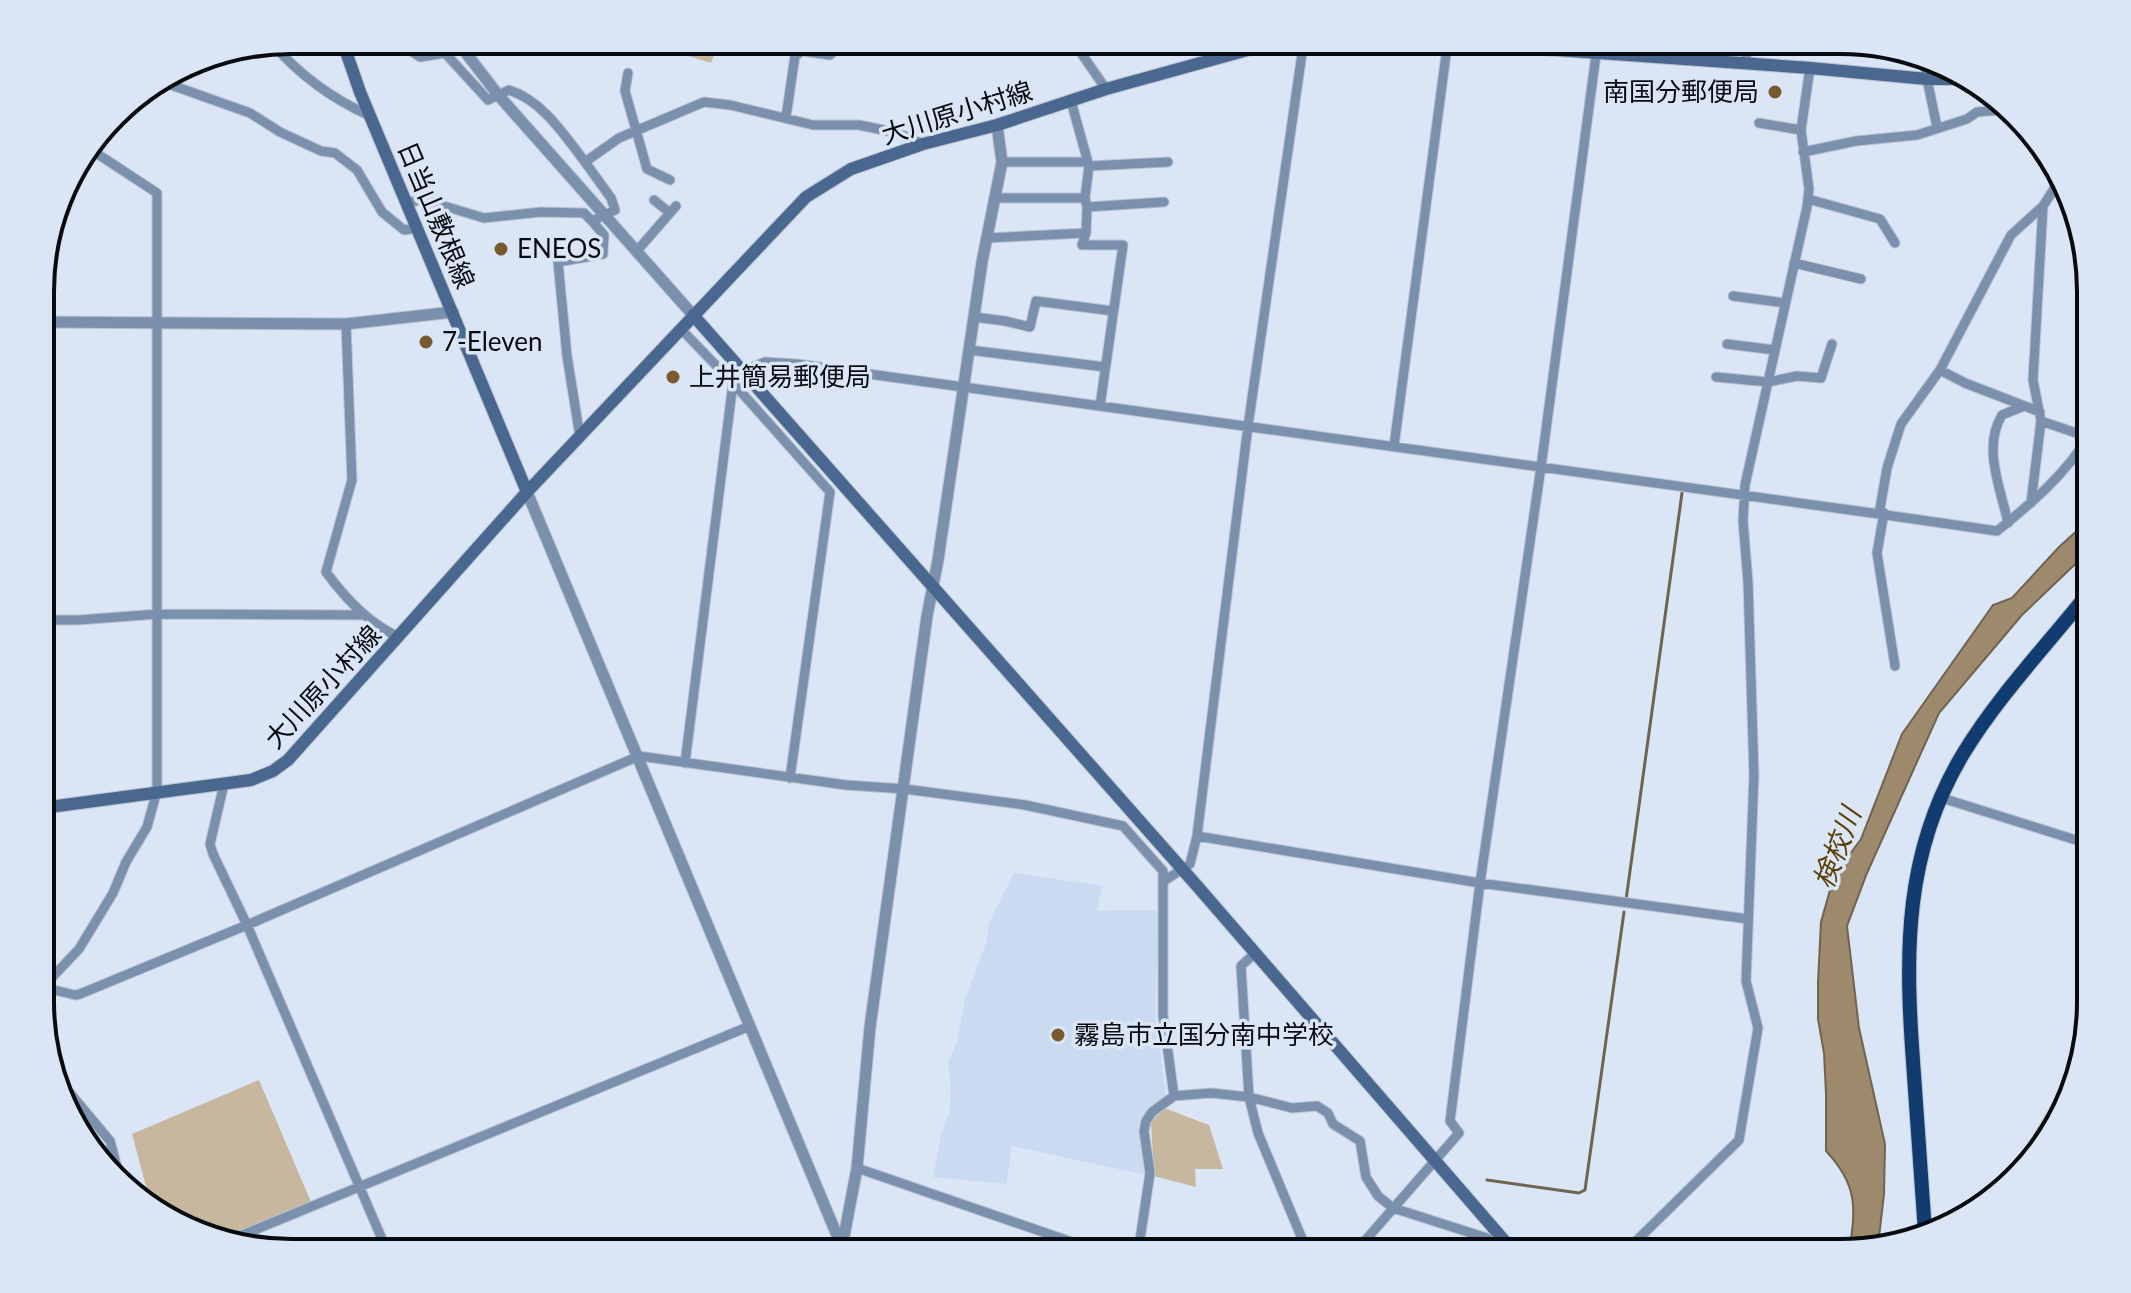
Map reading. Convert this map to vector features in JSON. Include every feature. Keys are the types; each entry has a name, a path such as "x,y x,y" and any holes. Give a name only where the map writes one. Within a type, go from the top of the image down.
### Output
{"highway":[{"path":"1924,1223 1908,998 1908,946 1916,876 1927,836 1961,757 1980,728 2076,608"}],"main road":[{"name":"大川原小村線","path":"693,315 806,197 851,169 923,144 1231,54"},
{"path":"1659,54 1944,79"},
{"name":"日当山敷根線","path":"348,55 527,492"},
{"path":"527,492 693,315 1502,1238"},
{"name":"大川原小村線","path":"54,806 251,780 273,771 288,760 527,492"}],"street":[{"path":"1082,54 1106,89"},
{"path":"1211,60 1214,54"},
{"path":"1164,881 1190,864 1197,836 1248,426 1302,54"},
{"path":"1394,446 1446,54"},
{"path":"1369,1238 1459,1133 1450,1121 1480,883 1541,467 1596,54"},
{"path":"1745,64 1747,54"},
{"path":"283,55 331,97 370,116"},
{"path":"447,55 488,100 509,90 518,93 557,126 611,198 615,210 598,219"},
{"path":"467,55 598,219 636,252 693,315"},
{"path":"786,117 797,55"},
{"path":"1639,1238 1739,1140 1758,1028 1746,981 1754,775 1744,495 1808,199 1801,130 1810,68"},
{"path":"1927,71 1937,127"},
{"path":"628,73 625,91 647,169 667,175"},
{"path":"173,86 250,113 280,132 321,151 335,153 357,170 382,212 404,230 418,228"},
{"path":"1071,101 1088,164 1086,233 1082,245 1123,245 1100,406"},
{"path":"585,162 619,138 704,102 813,125 859,125 898,133 923,144"},
{"path":"1803,152 1856,141 1917,135 1967,119 1977,112 1993,111"},
{"path":"1759,123 1801,130"},
{"path":"845,1239 857,1168 870,1027 962,387 986,238 1002,162 997,125"},
{"path":"54,975 79,949 113,893 126,862 147,827 157,791 157,193 98,154"},
{"path":"1002,162 1168,162"},
{"path":"1895,666 1877,553 1887,468 1901,424 1940,370 2011,235 2043,206 2054,189"},
{"path":"994,198 1164,202"},
{"path":"1808,199 1880,219 1895,243"},
{"path":"407,202 424,200 484,218 541,212 584,213 598,219 604,235 603,254 558,262 567,356 580,437"},
{"path":"636,252 673,209 654,200"},
{"path":"2031,503 2040,416 2033,380 2043,206"},
{"path":"986,238 1086,233"},
{"path":"1794,263 1861,279"},
{"path":"1733,296 1785,303"},
{"path":"974,317 1030,327 1036,301 1113,311"},
{"path":"54,322 346,324 453,312"},
{"path":"346,324 352,480 326,570 364,615 381,630 399,637"},
{"path":"681,329 830,492 790,778"},
{"path":"1727,344 1775,350"},
{"path":"1716,377 1768,382 1797,376 1821,378 1832,344"},
{"path":"969,350 1105,367"},
{"path":"742,371 765,362 775,363 1997,531 2031,503 2076,458"},
{"path":"1940,370 2076,431"},
{"path":"685,763 733,383"},
{"path":"2008,523 1994,464 1995,433 2002,415 2024,406"},
{"path":"527,492 838,1239"},
{"path":"54,619 158,614 364,615"},
{"path":"54,990 80,994 639,756 790,778 1025,805 1123,826 1163,871 1163,1015 1174,1096"},
{"path":"224,784 210,844 382,1239"},
{"path":"1942,798 2076,840"},
{"path":"1197,836 1480,883 1748,919"},
{"path":"1255,953 1241,966 1249,1097 1258,1133 1302,1238"},
{"path":"245,1234 750,1026"},
{"path":"1140,1238 1150,1173 1144,1131 1146,1121 1152,1112 1174,1096 1211,1093 1249,1097 1292,1108 1317,1106 1328,1113 1333,1124 1360,1141 1366,1177 1378,1196 1393,1208 1487,1238"},
{"path":"75,1100 110,1141 115,1161"},
{"path":"857,1168 1062,1239"}],"shaded area":[{"path":"684,55 714,55 711,63"},
{"path":"2076,532 2076,563 2022,615 1939,713 1867,873 1847,926 1859,1028 1885,1144 1879,1235 1851,1238 1853,1210 1849,1186 1826,1151 1824,1053 1818,1019 1821,922 1834,876 1861,839 1902,734 1993,605 2012,598"},
{"name":"霧島市立国分南中学校","path":"1014,873 1102,886 1097,911 1159,910 1155,1011 1166,1096 1153,1105 1139,1124 1146,1175 1012,1146 1006,1184 933,1177 941,1134 949,1114 951,1090 948,1063 957,1042 965,1000 986,943 989,923"},
{"path":"259,1080 311,1202 238,1233 200,1221 172,1207 146,1186 132,1134"},
{"path":"2059,1093 2045,1120 2022,1154"},
{"path":"1164,1108 1209,1125 1223,1169 1195,1169 1196,1187 1154,1176 1151,1122"}],"waterway":[{"path":"1626,900 1682,493"},
{"path":"1487,1180 1579,1193 1585,1190 1624,912"}],"place":[{"name":"南国分郵便局","path":"1775,92"},
{"name":"ENEOS","path":"501,249"},
{"name":"7-Eleven","path":"426,342"},
{"name":"上井簡易郵便局","path":"673,377"},
{"name":"霧島市立国分南中学校","path":"1058,1035"}],"water label":[{"name":"検校川","path":"1837,848"}]}
